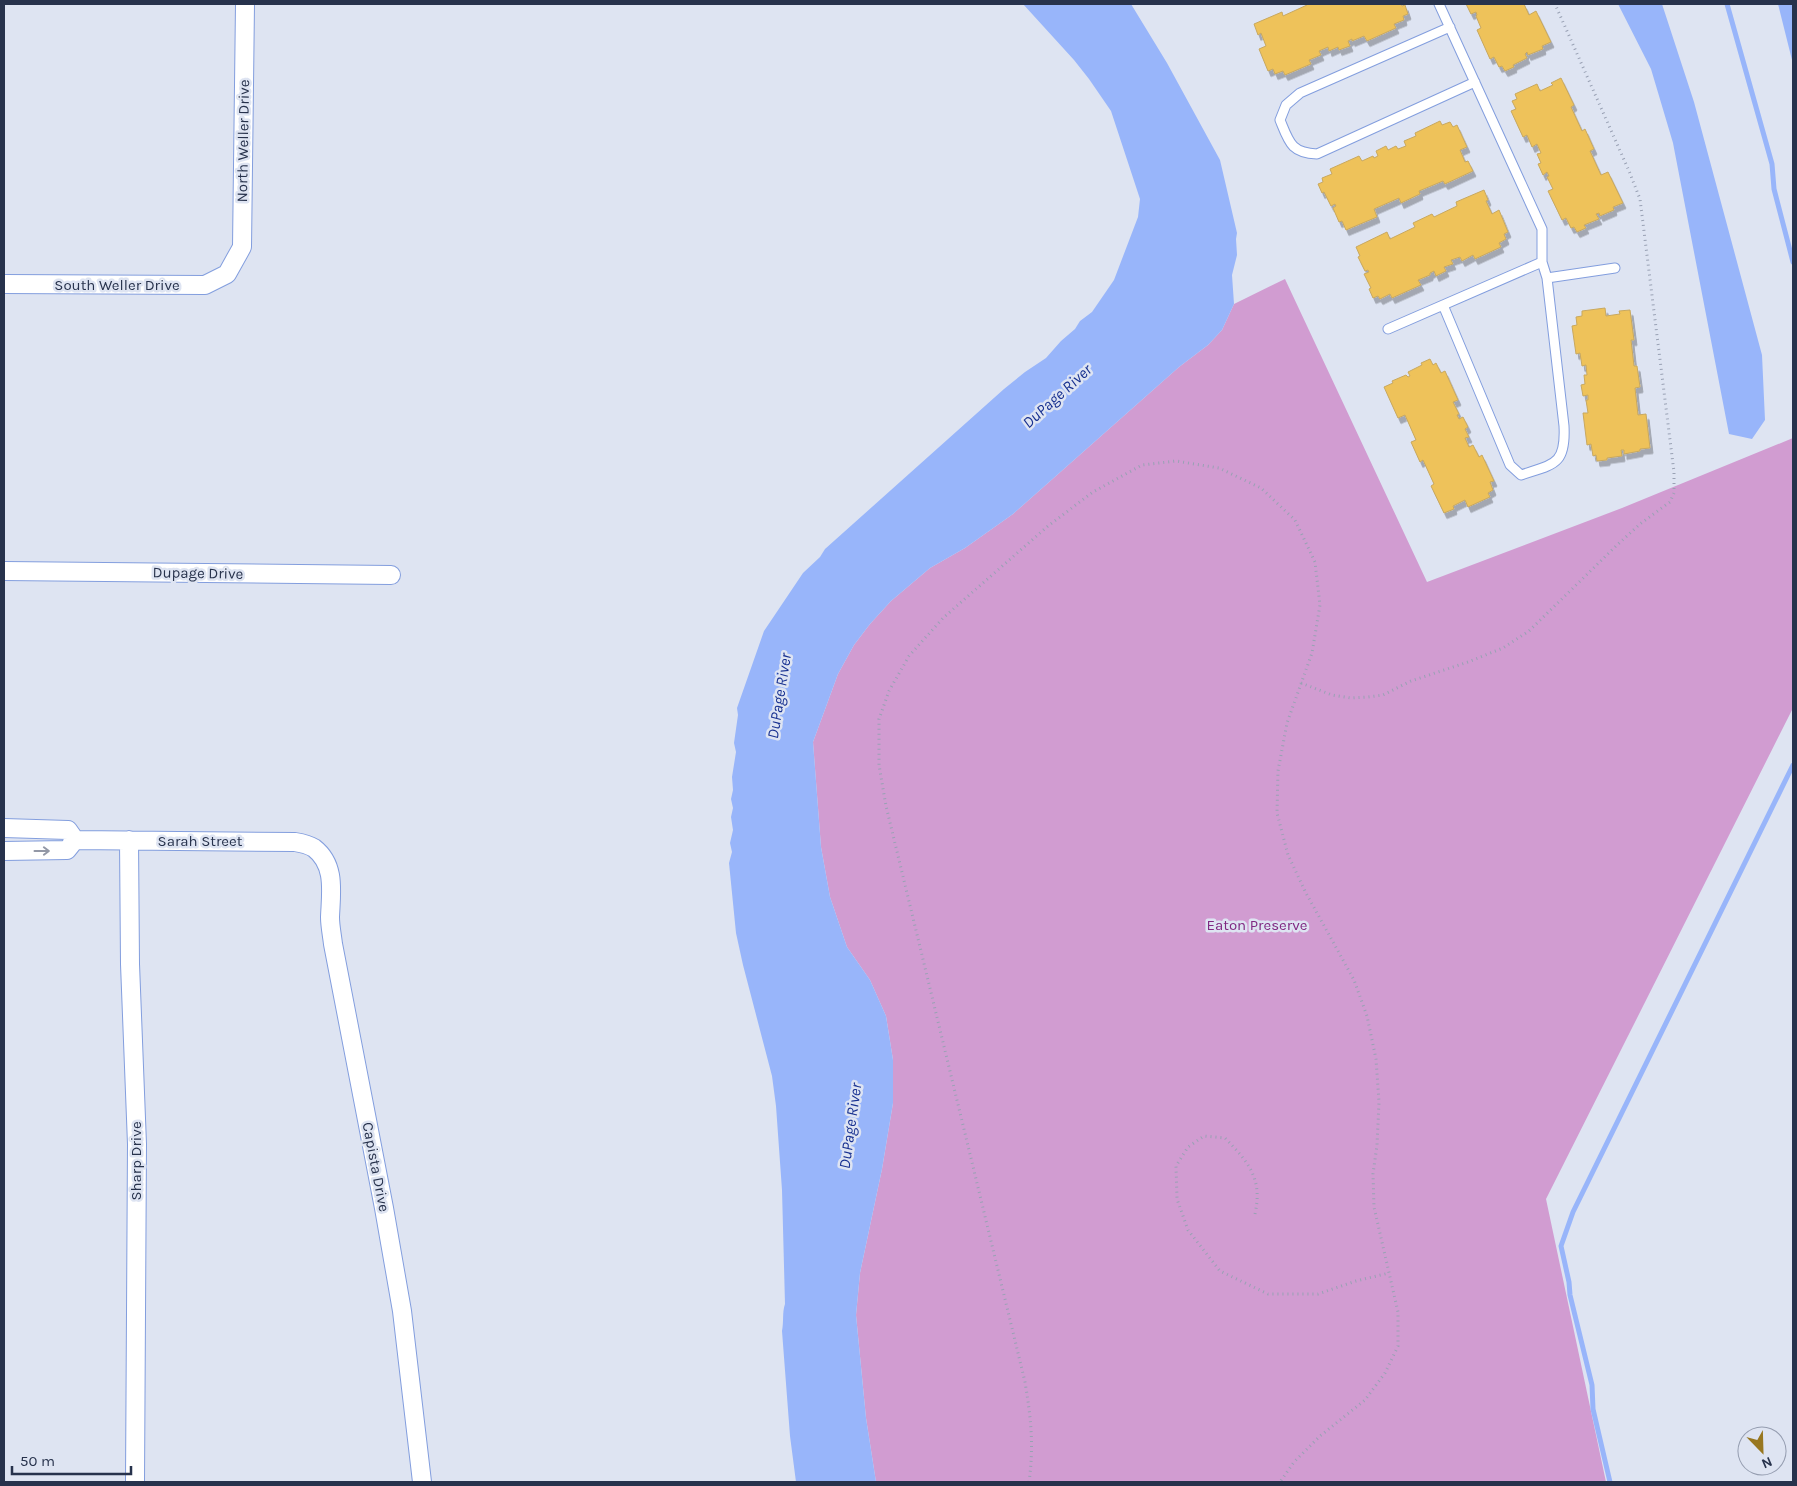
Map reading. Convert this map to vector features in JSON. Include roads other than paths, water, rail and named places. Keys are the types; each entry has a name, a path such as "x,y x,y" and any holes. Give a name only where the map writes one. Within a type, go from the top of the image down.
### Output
{"street":[{"name":"North Weller Drive","path":"227,274 242,247 245,4"},
{"name":"South Weller Drive","path":"4,284 205,285 227,274"},
{"name":"Dupage Drive","path":"4,571 392,574"},
{"name":"Sarah Street","path":"4,828 68,830 75,840"},
{"name":"Sarah Street","path":"75,840 295,842 312,847 321,854"},
{"name":"Sarah Street","path":"4,851 67,850 75,840"},
{"name":"Sharp Drive","path":"129,840 130,964 137,1144 135,1482"},
{"name":"Capista Drive","path":"321,854 332,880 330,919 332,944 384,1208 402,1311 422,1482"}],"lane":[{"path":"1439,4 1542,229 1542,262 1547,278 1565,444 1560,458 1547,466 1521,475 1510,465 1443,305"},
{"path":"1450,27 1300,93 1286,105 1280,120 1288,141 1302,153 1317,154 1475,82"},
{"path":"1388,329 1542,262"},
{"path":"1547,278 1615,268"}],"water":[{"name":"DuPage River","path":"1023,4 1131,4 1167,63 1220,160 1237,233 1237,255 1232,275 1234,304 1222,330 1208,345 1179,367 1013,514 965,548 930,568 891,601 854,645 838,674 813,742 821,847 830,897 847,947 870,980 886,1016 893,1060 893,1103 882,1169 860,1273 856,1315 866,1418 876,1482 796,1482 790,1436 782,1331 785,1304 782,1190 776,1106 772,1076 736,933 729,863 732,852 730,843 733,830 731,817 733,808 731,799 736,752 734,743 738,715 737,708 764,631 803,573 820,557 825,549 1004,389 1046,358 1075,329 1080,321 1092,312 1114,280 1138,217 1140,199 1111,111 1074,60"},
{"path":"1618,4 1662,4 1694,102 1762,355 1765,420 1752,439 1729,434 1673,143 1651,69"},
{"path":"1778,4 1793,4 1793,64"}],"waterway":[{"path":"1727,4 1772,164 1774,189 1793,262"},
{"path":"1610,1482 1593,1409 1592,1385 1570,1295 1561,1246 1573,1212 1793,765"}],"park label":[{"name":"Eaton Preserve","path":"1257,925"}]}
